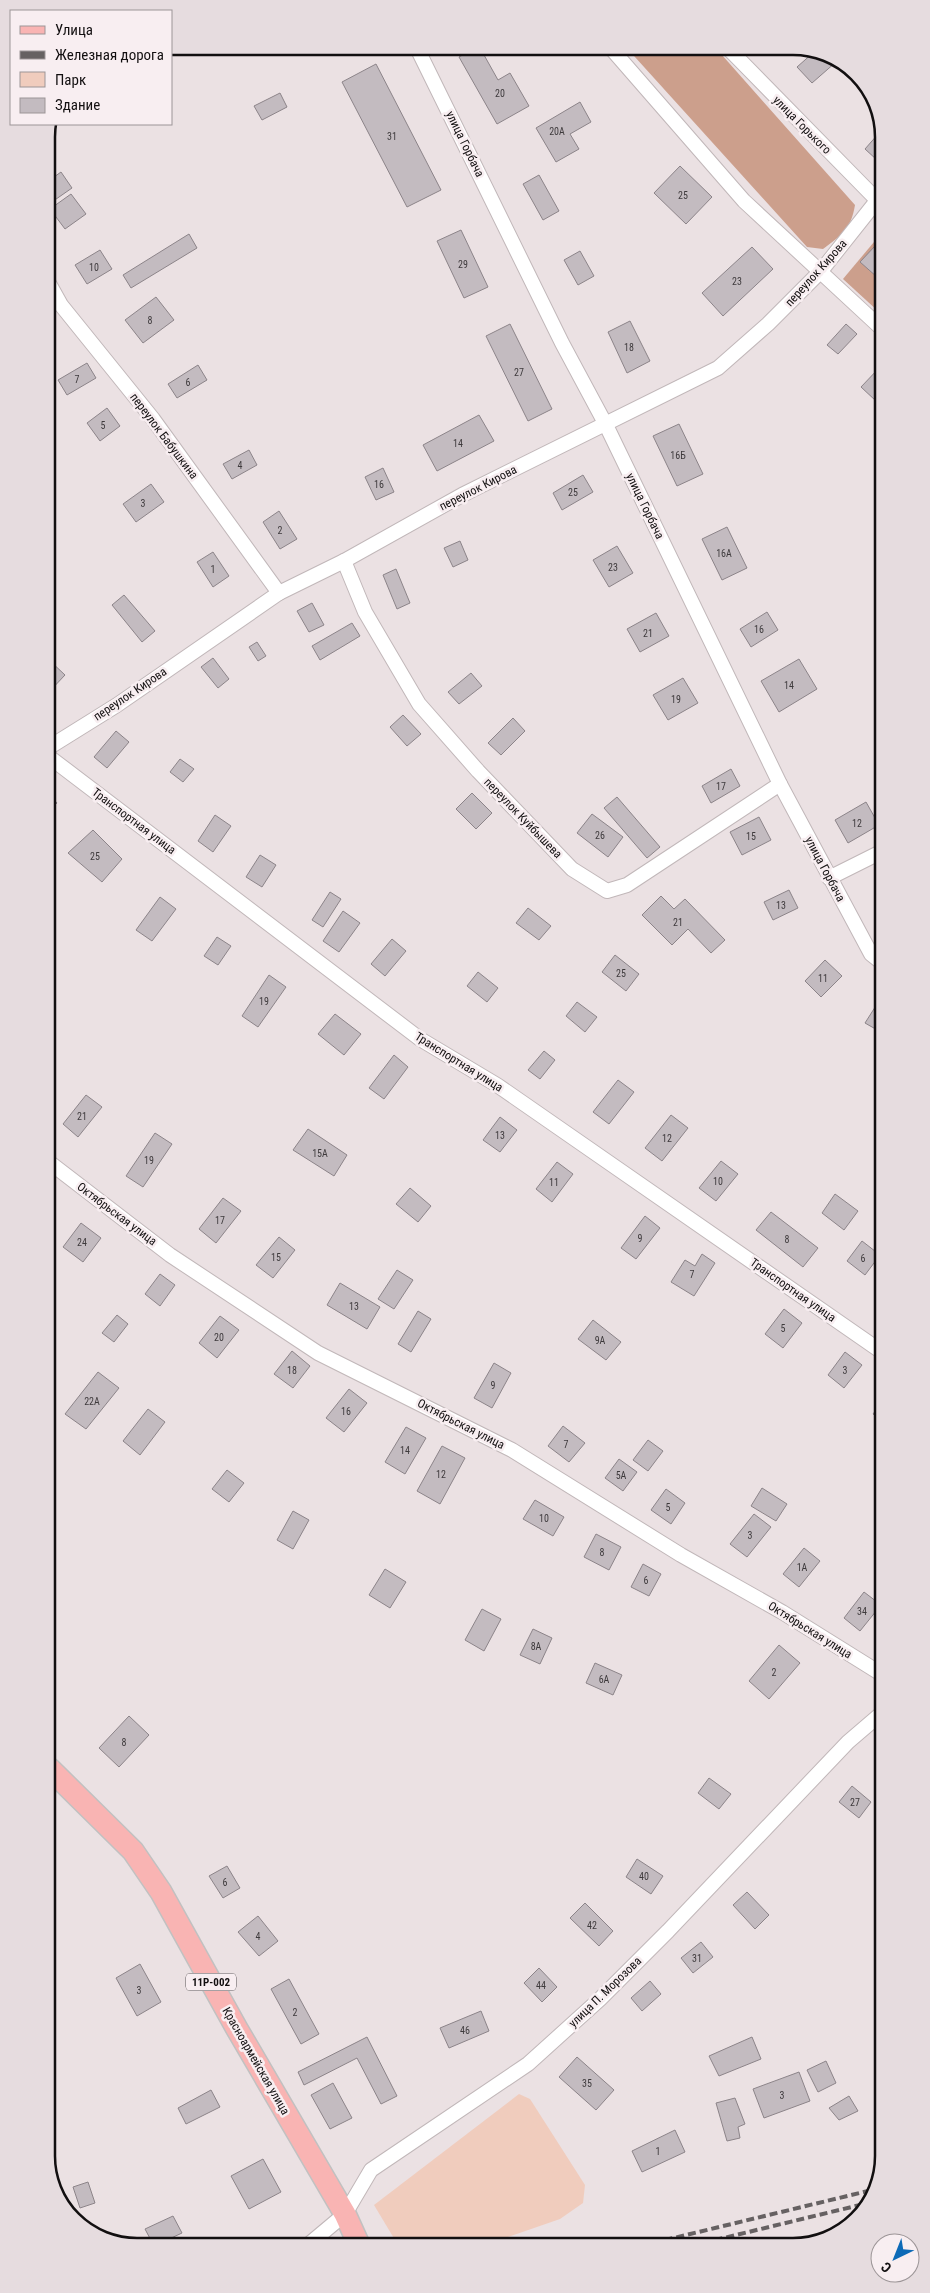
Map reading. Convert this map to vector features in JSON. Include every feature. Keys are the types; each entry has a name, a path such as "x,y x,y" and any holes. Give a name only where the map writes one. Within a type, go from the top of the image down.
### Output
{"main road":[{"name":"Красноармейская улица","path":"55,1774 133,1851 161,1892 237,2029 345,2214 357,2238"}],"street":[{"name":"улица Горбача","path":"420,55 562,343 606,424 780,784 871,954 875,957"},
{"path":"616,55 744,201 875,322"},
{"name":"улица Горького","path":"735,55 875,196"},
{"name":"переулок Кирова","path":"55,744 116,705 278,593 344,561 462,495 718,368 768,324 821,271 875,205"},
{"name":"переулок Бабушкина","path":"55,294 61,305 153,419 278,593"},
{"name":"переулок Куйбышева","path":"344,561 365,612 419,704 478,771 572,869 607,891 627,885 780,784"},
{"name":"Транспортная улица","path":"55,761 420,1039 497,1085 875,1347"},
{"path":"830,878 875,855"},
{"name":"Октябрьская улица","path":"55,1167 170,1254 318,1352 512,1450 681,1555 782,1612 875,1670"},
{"name":"улица П. Морозова","path":"316,2238 345,2214 371,2170 528,2064 600,1999 675,1924 848,1742 875,1719"}],"green space":[{"path":"519,2094 530,2099 585,2185 583,2203 560,2219 505,2238 394,2238 374,2205"}],"shaded area":[{"path":"633,55 722,55 855,205 848,226 835,240 823,249 807,247"},
{"path":"875,241 875,308 843,279"}],"building":[{"path":"463,55 484,55 498,80 510,73 529,106 497,124 459,57"},
{"path":"808,57 832,65 812,83 797,67"},
{"path":"376,64 441,190 407,207 342,82"},
{"path":"280,93 287,107 262,120 254,106"},
{"path":"580,102 591,122 570,134 579,149 556,162 536,128"},
{"path":"875,138 875,158 865,149"},
{"path":"680,166 712,197 686,224 654,193"},
{"path":"61,172 72,188 55,200 55,176"},
{"path":"539,175 559,211 543,220 523,184"},
{"path":"71,194 86,214 65,229 55,216 55,205"},
{"path":"461,230 488,287 464,298 437,241"},
{"path":"189,234 197,248 131,288 123,275"},
{"path":"875,246 875,275 860,262"},
{"path":"752,247 773,269 723,316 702,293"},
{"path":"100,250 112,269 87,284 75,265"},
{"path":"580,251 594,276 578,285 564,260"},
{"path":"156,297 174,320 143,343 125,320"},
{"path":"630,321 650,361 627,373 608,332"},
{"path":"510,324 552,409 528,421 486,336"},
{"path":"846,324 857,334 838,354 827,345"},
{"path":"87,363 96,378 67,395 58,380"},
{"path":"198,365 207,380 177,398 168,384"},
{"path":"875,372 875,400 861,387"},
{"path":"107,408 120,426 100,441 87,423"},
{"path":"479,415 494,441 437,471 423,445"},
{"path":"679,424 703,474 677,486 653,436"},
{"path":"249,450 257,465 232,479 223,464"},
{"path":"383,468 394,492 376,500 365,477"},
{"path":"583,475 593,492 562,510 553,493"},
{"path":"151,484 164,502 136,522 123,504"},
{"path":"279,511 297,539 280,549 263,522"},
{"path":"727,527 747,568 722,580 702,539"},
{"path":"460,541 468,560 453,567 444,548"},
{"path":"617,546 633,573 609,587 593,560"},
{"path":"213,552 229,576 213,587 197,562"},
{"path":"396,569 410,603 397,609 383,575"},
{"path":"124,595 155,631 142,642 112,605"},
{"path":"312,603 324,625 309,632 297,611"},
{"path":"767,612 778,630 751,647 740,629"},
{"path":"656,613 669,636 640,652 627,629"},
{"path":"352,623 360,636 320,660 312,646"},
{"path":"257,642 266,656 258,661 249,647"},
{"path":"213,658 229,679 218,688 201,667"},
{"path":"799,659 817,689 779,712 761,681"},
{"path":"55,666 65,675 55,686"},
{"path":"471,673 482,686 459,704 448,692"},
{"path":"683,678 698,703 668,720 653,695"},
{"path":"403,715 421,734 407,746 390,727"},
{"path":"513,718 525,731 501,755 488,743"},
{"path":"116,731 129,742 107,768 94,757"},
{"path":"180,759 194,769 183,782 170,772"},
{"path":"731,769 740,786 711,803 702,786"},
{"path":"472,793 492,813 476,829 456,809"},
{"path":"617,797 660,847 647,858 604,808"},
{"path":"866,802 875,818 875,827 848,843 835,820"},
{"path":"592,814 623,837 608,857 577,833"},
{"path":"215,815 231,826 213,852 198,841"},
{"path":"759,817 771,840 742,855 730,832"},
{"path":"93,830 122,859 102,882 68,853"},
{"path":"260,855 276,865 262,887 246,877"},
{"path":"789,890 798,908 773,920 764,902"},
{"path":"330,892 341,899 323,927 312,920"},
{"path":"661,896 674,909 685,899 725,940 711,953 688,929 672,945 642,915"},
{"path":"160,897 176,909 152,941 136,930"},
{"path":"528,908 551,926 539,940 516,923"},
{"path":"343,911 360,923 339,952 323,941"},
{"path":"217,937 231,946 218,965 204,956"},
{"path":"392,939 406,951 385,976 371,964"},
{"path":"615,955 639,974 626,991 602,972"},
{"path":"825,960 842,976 821,997 805,981"},
{"path":"478,972 498,988 487,1002 467,986"},
{"path":"269,975 286,987 258,1027 242,1016"},
{"path":"577,1002 597,1017 585,1032 566,1016"},
{"path":"875,1007 875,1029 865,1023"},
{"path":"335,1014 361,1034 344,1055 318,1034"},
{"path":"544,1051 555,1060 540,1079 528,1070"},
{"path":"394,1055 408,1067 384,1099 369,1088"},
{"path":"618,1080 634,1092 609,1124 593,1112"},
{"path":"86,1095 102,1107 78,1137 63,1124"},
{"path":"671,1115 688,1128 662,1161 645,1148"},
{"path":"500,1117 517,1130 500,1152 483,1140"},
{"path":"308,1129 347,1155 334,1176 293,1150"},
{"path":"155,1133 172,1144 143,1187 126,1176"},
{"path":"721,1161 738,1174 716,1201 699,1188"},
{"path":"557,1162 573,1174 552,1202 536,1189"},
{"path":"410,1188 431,1206 418,1222 396,1204"},
{"path":"835,1194 858,1211 844,1230 822,1213"},
{"path":"223,1198 241,1211 216,1243 199,1229"},
{"path":"771,1212 818,1248 803,1267 756,1230"},
{"path":"645,1216 660,1228 636,1259 621,1248"},
{"path":"81,1223 101,1238 83,1262 63,1247"},
{"path":"279,1237 295,1250 273,1278 256,1265"},
{"path":"862,1241 875,1251 875,1262 865,1275 847,1261"},
{"path":"702,1254 715,1263 694,1296 671,1282 685,1260 695,1266"},
{"path":"397,1270 413,1280 394,1309 378,1299"},
{"path":"160,1274 175,1285 160,1306 145,1294"},
{"path":"340,1283 380,1307 367,1329 327,1305"},
{"path":"784,1309 802,1323 783,1348 765,1334"},
{"path":"418,1311 431,1319 411,1352 398,1344"},
{"path":"117,1315 128,1324 114,1342 102,1333"},
{"path":"220,1316 239,1330 217,1358 199,1343"},
{"path":"593,1320 621,1342 606,1360 578,1339"},
{"path":"292,1351 310,1366 293,1388 274,1374"},
{"path":"845,1352 862,1365 844,1388 828,1375"},
{"path":"494,1363 511,1373 492,1408 474,1398"},
{"path":"98,1372 119,1388 86,1429 65,1414"},
{"path":"349,1389 367,1403 344,1432 326,1418"},
{"path":"148,1409 165,1422 140,1455 123,1441"},
{"path":"563,1426 585,1443 569,1462 548,1446"},
{"path":"406,1427 426,1438 405,1474 385,1462"},
{"path":"648,1440 663,1451 648,1471 633,1460"},
{"path":"442,1446 465,1458 440,1504 417,1491"},
{"path":"619,1459 637,1472 623,1491 605,1478"},
{"path":"227,1470 244,1483 229,1502 212,1489"},
{"path":"762,1488 787,1504 776,1521 751,1506"},
{"path":"666,1489 685,1503 671,1524 651,1510"},
{"path":"535,1500 564,1517 553,1536 523,1519"},
{"path":"293,1511 309,1520 293,1549 277,1540"},
{"path":"754,1514 771,1527 747,1557 730,1544"},
{"path":"596,1534 621,1547 609,1570 584,1557"},
{"path":"804,1548 820,1561 799,1587 783,1574"},
{"path":"643,1564 661,1574 649,1596 631,1587"},
{"path":"385,1569 406,1582 390,1608 369,1595"},
{"path":"864,1592 875,1600 875,1612 860,1631 844,1618"},
{"path":"482,1609 501,1619 484,1651 465,1640"},
{"path":"533,1629 552,1638 540,1664 520,1655"},
{"path":"779,1645 800,1663 769,1699 749,1681"},
{"path":"595,1663 622,1675 613,1695 586,1683"},
{"path":"129,1716 149,1735 119,1767 99,1748"},
{"path":"709,1778 731,1794 719,1809 698,1793"},
{"path":"852,1786 871,1802 859,1818 839,1802"},
{"path":"637,1859 663,1876 651,1894 626,1877"},
{"path":"227,1866 240,1888 223,1898 209,1876"},
{"path":"747,1892 769,1915 755,1929 733,1905"},
{"path":"585,1903 613,1931 599,1946 570,1918"},
{"path":"258,1916 278,1941 259,1956 238,1932"},
{"path":"701,1942 713,1957 693,1973 681,1958"},
{"path":"140,1964 161,2002 137,2016 116,1978"},
{"path":"539,1968 557,1987 542,2002 524,1983"},
{"path":"289,1979 319,2034 301,2044 271,1989"},
{"path":"650,1981 661,1994 642,2011 631,1998"},
{"path":"481,2011 489,2031 449,2048 440,2028"},
{"path":"367,2037 397,2096 381,2104 357,2058 304,2085 298,2072"},
{"path":"752,2037 761,2059 719,2076 709,2056"},
{"path":"577,2057 614,2090 596,2110 559,2077"},
{"path":"826,2061 836,2083 818,2092 807,2070"},
{"path":"799,2072 810,2101 764,2118 753,2089"},
{"path":"333,2083 352,2118 330,2129 311,2095"},
{"path":"211,2090 220,2107 186,2124 178,2108"},
{"path":"849,2096 858,2111 839,2120 829,2108"},
{"path":"735,2098 745,2124 738,2127 740,2138 727,2141 716,2103"},
{"path":"675,2130 685,2152 642,2172 632,2151"},
{"path":"263,2159 281,2192 249,2209 231,2176"},
{"path":"88,2182 95,2203 80,2208 73,2187"},
{"path":"173,2216 182,2233 171,2238 150,2238 145,2229"}],"railway":[{"path":"674,2238 867,2191"},
{"path":"724,2238 858,2205"}]}
